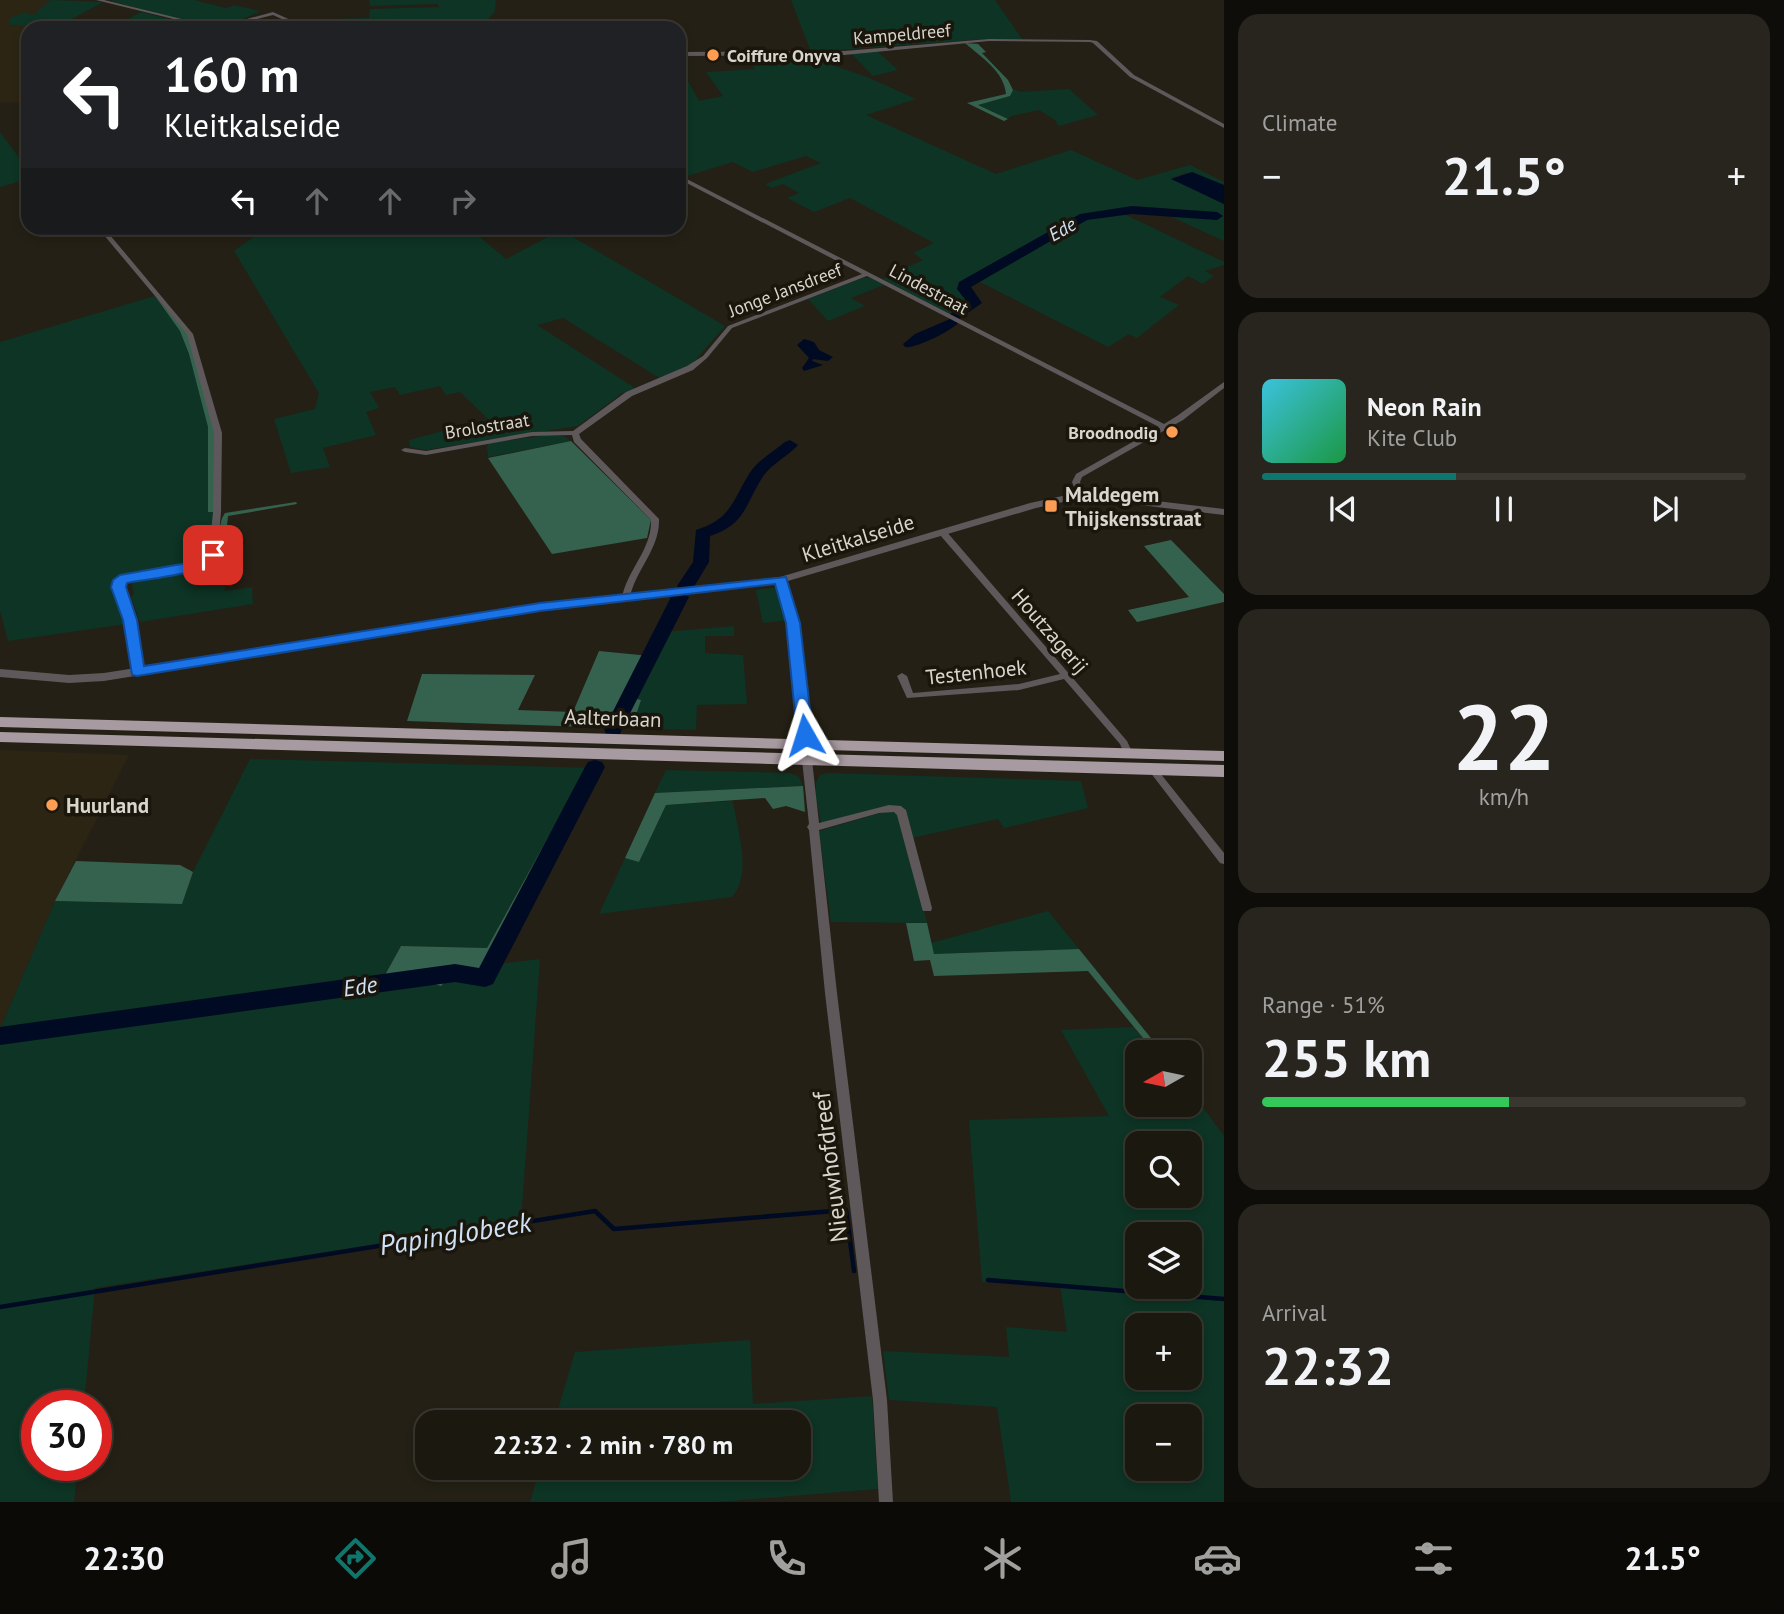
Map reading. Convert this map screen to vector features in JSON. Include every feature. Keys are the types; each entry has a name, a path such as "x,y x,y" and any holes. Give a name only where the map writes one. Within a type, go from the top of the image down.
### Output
{"highway":[{"name":"Aalterbaan","path":"0,722 807,752 1153,770 1224,771"},
{"name":"Aalterbaan","path":"0,737 807,752 1224,756"}],"street":[{"path":"98,0 184,21"},
{"path":"244,21 274,13 291,21"},
{"name":"Kampeldreef","path":"686,54 831,53 989,40 1085,40 1095,43 1132,76 1224,126"},
{"name":"Lindestraat","path":"686,181 1165,427"},
{"path":"107,235 190,334 218,433 217,512 213,555 201,564 125,577 118,583 130,620 137,671"},
{"name":"Jonge Jansdreef","path":"575,433 629,394 690,369 705,357 730,327 867,274"},
{"path":"1081,495 1076,482 1079,476 1165,427 1224,384"},
{"path":"575,433 577,440 655,519 654,534 628,586 626,597"},
{"name":"Brolostraat","path":"405,450 426,453 520,436 575,433"},
{"name":"Kleitkalseide","path":"0,673 69,679 137,671 527,609 781,580 1034,505 1081,495 1224,512"},
{"name":"Houtzagerij","path":"943,533 1124,743 1128,754"},
{"name":"Nieuwhofdreef","path":"781,580 790,605 807,752 812,827 880,1400 886,1502"},
{"name":"Testenhoek","path":"902,676 910,696 1019,687 1066,676"},
{"path":"1153,770 1224,860"},
{"path":"812,827 835,825 887,808 897,808 902,813 927,908"}],"shaded area":[{"path":"0,0 51,0 39,13 10,25 21,26 21,103 0,102"},
{"path":"0,750 129,755 55,901 0,1029"}],"green space":[{"path":"51,0 103,2 69,21 21,21 21,26 10,25 9,18 27,12 31,15 38,13 37,11"},
{"path":"194,0 226,8 234,5 261,11 238,21 191,21 111,1"},
{"path":"369,0 496,0 495,11 487,21 296,20 369,18 370,9 439,7 438,4 370,6"},
{"path":"791,0 995,0 1022,39 984,39 811,52"},
{"path":"141,12 178,21 125,21"},
{"path":"965,43 978,44 986,52 982,53 1008,80 1013,90 1010,96 978,105 1008,119 1004,121 967,103 1006,94 996,71"},
{"path":"877,51 898,70 873,76 851,53"},
{"path":"744,53 803,55 867,77 916,99 866,115 996,174 1071,150 1137,180 1190,165 1224,182 1221,186 1186,173 1171,178 1224,204 1224,241 1163,213 1122,213 1224,262 1224,265 1205,271 1214,276 1203,284 1188,276 1160,297 1179,305 1137,338 1129,334 1108,347 974,279 964,287 975,298 968,306 974,309 956,318 882,279 923,260 913,253 934,243 850,198 814,212 787,198 799,193 783,184 772,188 765,184 821,163 806,156 753,172 733,162 686,176 686,77 699,101 723,96 706,72 755,69"},
{"path":"1012,89 1021,92 1069,89 1098,115 1059,126 1055,120 1039,110 1008,119 978,105 1010,96"},
{"path":"0,132 21,160 21,181 0,187"},
{"path":"256,235 477,235 506,259 552,235 570,235 725,326 693,363 661,379 563,318 537,325 635,388 621,394 578,426 425,450 410,447 409,440 488,419 460,392 446,395 440,386 400,395 395,387 370,392 379,408 366,412 376,435 323,448 330,467 291,473 274,419 315,409 319,393 234,251"},
{"path":"863,278 871,278 884,285 851,298 865,306 828,321 808,299"},
{"path":"155,296 180,331 189,354 208,426 208,512 215,512 211,550 205,558 195,563 125,574 115,579 113,585 126,624 8,641 0,611 0,342"},
{"path":"155,296 188,334 215,433 215,512 208,512 208,427 189,354 180,331"},
{"path":"547,435 564,436 571,441 488,457 489,443"},
{"path":"571,441 651,520 647,538 552,554 488,458"},
{"path":"296,502 297,504 228,516 223,564 137,580 138,577 212,563 219,551 220,525 225,513"},
{"path":"733,512 739,514 721,530 704,535 705,563 691,582 683,583 698,561 698,532 718,526"},
{"path":"1171,540 1224,594 1224,602 1137,622 1128,610 1189,597 1144,546"},
{"path":"223,564 225,591 252,587 253,604 140,622 131,597 134,593 130,579 138,577 141,581"},
{"path":"781,587 789,620 763,623 756,590"},
{"path":"734,626 734,636 705,636 705,653 743,655 747,704 697,705 696,730 619,728 625,713 636,714 629,697 664,632"},
{"path":"599,651 650,656 629,697 641,700 636,715 625,713 619,728 407,721 422,674 535,675 518,710 573,712"},
{"path":"250,759 599,768 576,813 563,810 487,948 401,946 385,975 384,985 425,981 441,986 448,978 491,976 497,964 540,959 521,1222 95,1288 85,1390 21,1390 21,1481 76,1481 74,1502 0,1502 0,1029 55,901 182,904 193,872"},
{"path":"666,770 790,773 799,777 803,786 655,793"},
{"path":"828,773 1081,781 1088,808 1004,828 998,819 912,838 905,808 891,805 834,823 821,823 816,783 820,775"},
{"path":"803,786 805,812 786,806 773,809 765,798 666,805 639,862 625,858 655,793"},
{"path":"733,801 743,864 742,876 732,897 599,914 625,858 639,862 666,805"},
{"path":"563,810 576,813 491,976 448,978 441,986 425,981 403,982 400,987 384,985 385,975 401,946 487,948"},
{"path":"890,810 900,814 927,923 831,922 819,831"},
{"path":"76,861 180,865 193,872 182,904 55,901"},
{"path":"1048,911 1079,949 934,954 931,943"},
{"path":"906,923 927,923 934,954 1079,949 1153,1040 1145,1040 1088,971 934,976 930,960 914,961"},
{"path":"1133,1027 1144,1040 1125,1040 1125,1117 1202,1117 1202,1106 1224,1136 1224,1502 1011,1502 997,1407 889,1400 883,1351 1009,1357 1006,1327 1067,1332 1060,1285 982,1282 969,1120 1109,1116 1061,1030"},
{"path":"750,1340 753,1404 872,1396 878,1489 718,1502 530,1502 536,1480 811,1480 811,1410 558,1410 575,1352"}],"water":[{"path":"1192,172 1224,185 1224,204 1171,179"},
{"path":"804,339 814,342 819,350 833,357 828,361 813,359 812,361 823,365 804,371 802,368 809,358 797,345"}],"waterway":[{"name":"Ede","path":"955,317 975,303 964,285 1084,217 1132,210 1217,216"},
{"name":"Ede","path":"910,344 920,337 942,330 951,323"},
{"name":"Ede","path":"686,586 701,562 702,533 721,527 735,515 759,471 790,445"},
{"name":"Ede","path":"613,729 680,597"},
{"name":"Ede","path":"0,1036 455,973 485,978 595,767"},
{"name":"Papinglobeek","path":"0,1307 595,1211 614,1229 846,1210 854,1271"},
{"name":"Papinglobeek","path":"988,1280 1224,1299"}],"place":[{"name":"Coiffure Onyva","path":"713,55"},
{"name":"Broodnodig","path":"1172,432"},
{"name":"Maldegem Thijskensstraat","path":"1051,506"},
{"name":"Huurland","path":"52,805"}],"route":[{"path":"213,555 201,564 125,577 118,583 130,620 137,671 540,607 781,580 793,623 805,735"}]}
